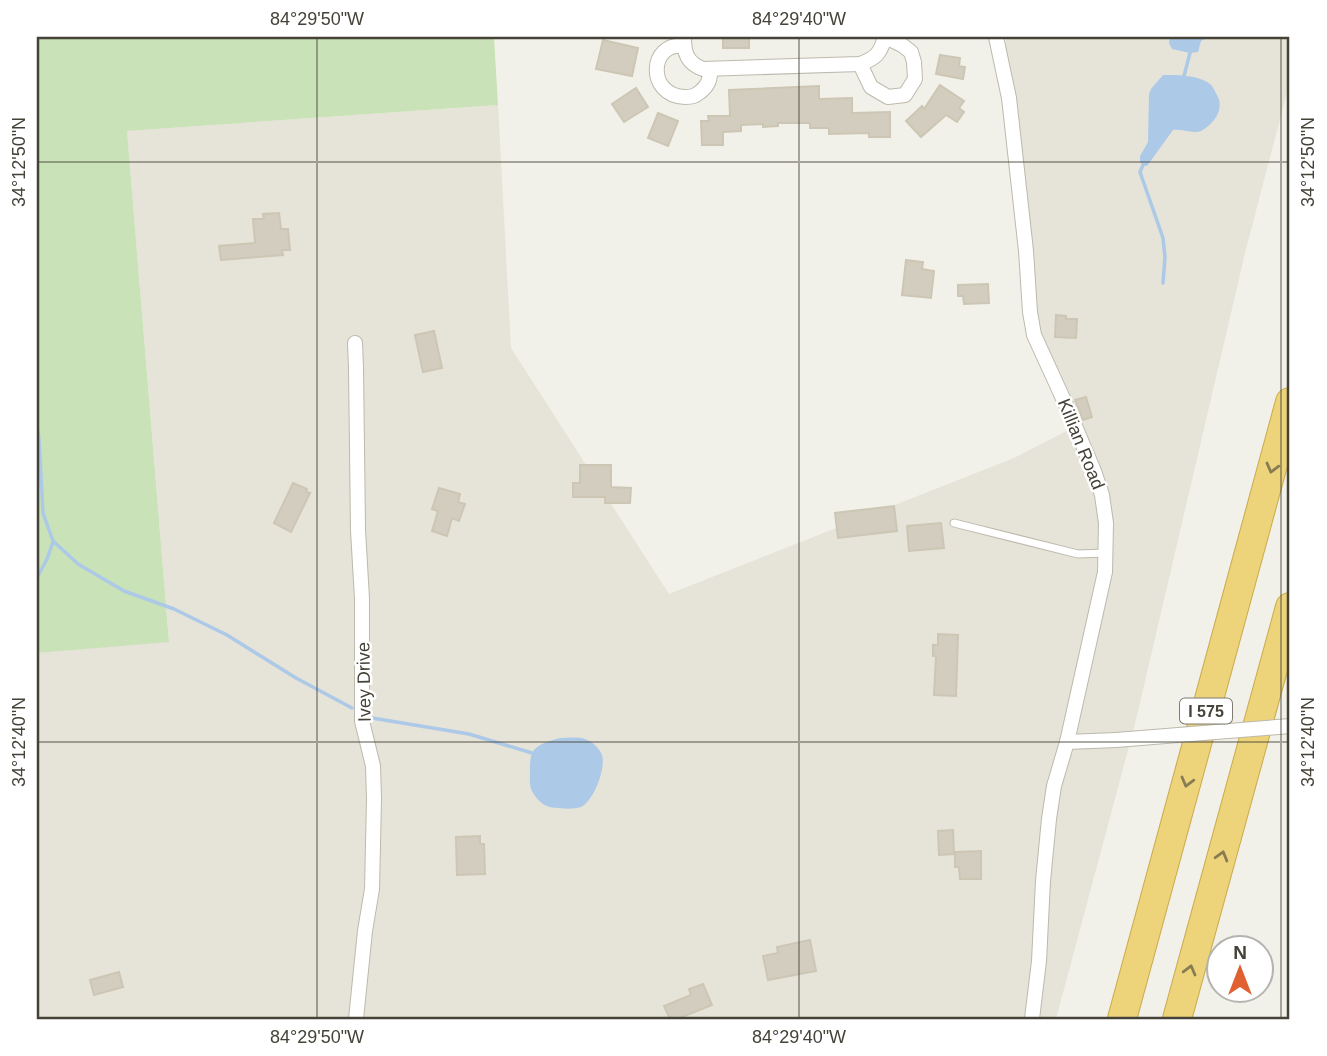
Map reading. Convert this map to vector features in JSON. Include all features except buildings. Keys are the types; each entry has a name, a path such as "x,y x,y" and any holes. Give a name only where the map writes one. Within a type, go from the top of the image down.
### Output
{"highway":[{"name":"I 575","path":"1122,1019 1290,402"},
{"name":"I 575","path":"1177,1019 1290,607"}],"street":[{"path":"710,69 709,82 695,96 674,96 663,89 657,69 659,58 665,49 684,41 689,61 695,66 710,69 860,64 874,59 885,37 911,52 915,79 905,95 888,97 871,87 860,64"},
{"name":"Killian Road","path":"996,37 1009,98 1034,335 1098,483 1106,523 1105,572 1067,742 1054,786 1049,819 1040,961 1032,1019"},
{"name":"Ivey Drive","path":"355,343 358,530 362,598 362,720 373,766 374,799 372,889 356,1019"},
{"path":"1067,742 1290,726"}],"lane":[{"path":"954,523 1078,554 1106,553"}],"shaded area":[{"path":"1006,37 1290,37 1290,81 1246,249 1135,724 1056,1019 37,1019 37,653 169,641 127,131 498,105 511,348 669,594 1014,458 1080,424 1034,332 1025,256 1025,175 1006,59"}],"green space":[{"path":"37,37 494,37 498,105 127,131 169,642 37,653"}],"water":[{"path":"1170,37 1208,37 1201,41 1198,52 1190,53 1172,49"},
{"path":"1163,75 1192,77 1209,83 1220,106 1214,120 1201,131 1173,130 1147,166 1140,162 1140,156 1148,142 1149,94"},
{"path":"560,738 584,739 594,744 602,755 598,784 586,804 581,807 567,809 544,805 531,788 530,764 533,752 540,745"}],"waterway":[{"path":"1184,76 1190,53"},
{"path":"1143,165 1140,172 1163,238 1163,283"},
{"path":"37,427 43,513 53,541 78,564 124,591 174,609 227,635 296,678 352,708"},
{"path":"37,578 53,542"},
{"path":"372,718 469,734 532,753"}]}
